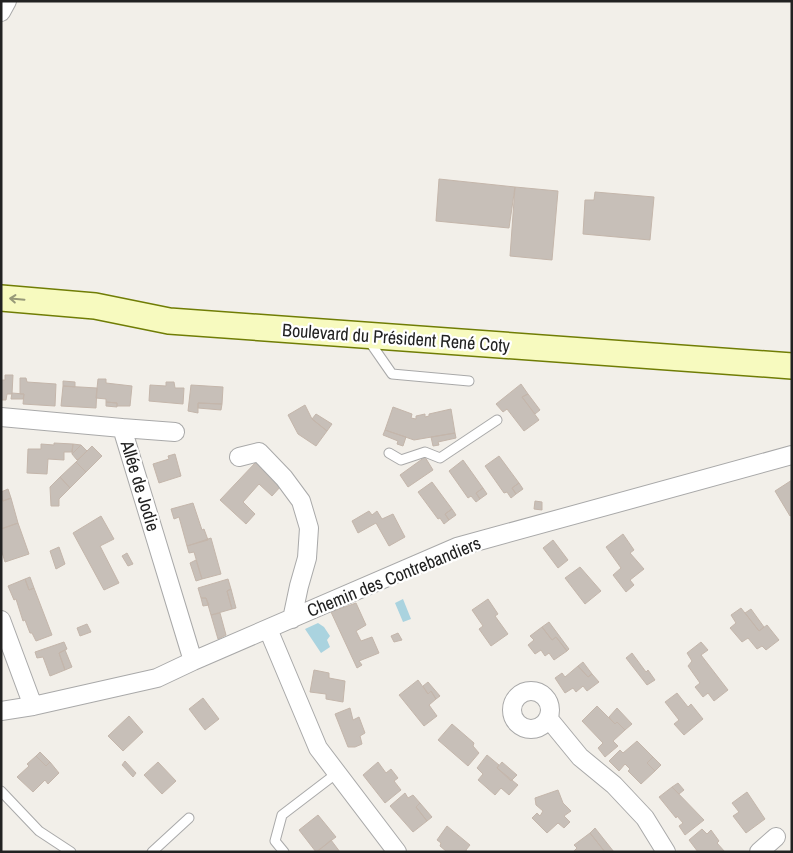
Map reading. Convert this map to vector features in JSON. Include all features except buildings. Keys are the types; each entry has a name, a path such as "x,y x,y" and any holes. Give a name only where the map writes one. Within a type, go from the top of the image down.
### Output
{"main road":[{"name":"Boulevard du Président René Coty","path":"1,298 95,306 169,321 792,366"},
{"path":"1,315 92,320 169,321"}],"street":[{"path":"1,12 7,1"},
{"name":"Allée de Jodie","path":"1,417 122,428 193,660"},
{"path":"122,428 175,432"},
{"path":"239,457 259,452 284,478 301,501 309,528 307,558 292,619"},
{"name":"Chemin des Contrebandiers","path":"1,711 33,706 157,678 193,660 268,630 457,547 792,455"},
{"path":"1,620 33,706"},
{"path":"268,630 318,748 397,852"},
{"path":"548,718 580,757 614,785 645,818 666,852"},
{"path":"759,852 776,837"}],"lane":[{"path":"366,336 392,374 469,381"},
{"path":"389,454 401,460 425,452 440,458 497,420"},
{"path":"284,852 275,841 282,815 337,773"},
{"path":"1,791 39,831 72,852"},
{"path":"152,852 189,818"}],"water":[{"path":"403,599 411,619 403,622 395,603"},
{"path":"318,623 324,627 330,636 327,640 330,647 321,653 305,629"}]}
